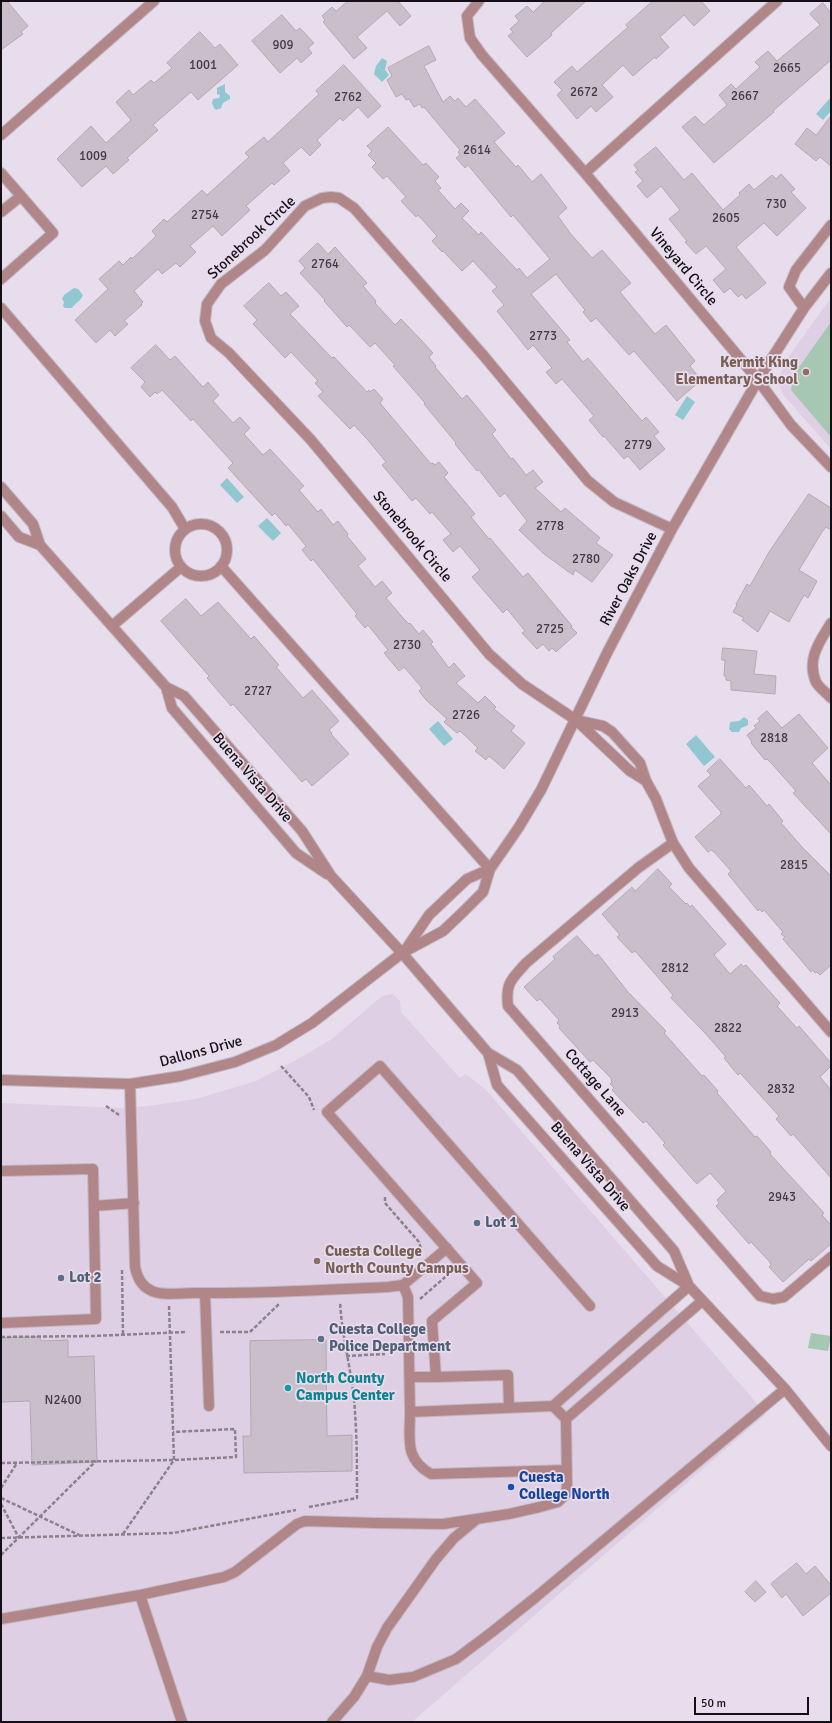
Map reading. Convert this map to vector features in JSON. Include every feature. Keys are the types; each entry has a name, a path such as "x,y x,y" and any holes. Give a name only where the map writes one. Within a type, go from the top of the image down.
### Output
{"street":[{"path":"1,135 154,1"},
{"name":"Vineyard Circle","path":"479,1 467,16 470,38 482,55 585,173 758,380 791,425 831,467"},
{"path":"585,173 777,1"},
{"path":"1,174 53,233 1,279"},
{"path":"1,212 20,196"},
{"name":"Stonebrook Circle","path":"576,720 522,684 489,654 311,440 229,353 211,338 205,321 207,304 221,284 265,250 306,206 322,198 338,198 354,208 483,354 588,481 614,502 672,529"},
{"path":"804,308 789,287 796,270 831,225"},
{"name":"River Oaks Drive","path":"402,953 443,931 483,892 490,869 519,827 541,790 608,651 672,529 758,380 804,308 831,273"},
{"path":"1,308 172,507 185,529"},
{"name":"Buena Vista Drive","path":"1,487 33,524 40,545 166,687 184,696 302,831 331,876 402,953 488,1053 517,1070 674,1251 689,1286"},
{"name":"Buena Vista Drive","path":"1,516 19,537 40,545"},
{"path":"198,524 206,524 215,527 222,533 226,541 227,550 225,559 215,572 199,576 191,574 181,566 175,555 175,547 177,539 185,529 198,524"},
{"path":"112,626 181,566"},
{"path":"221,566 490,869 467,879 429,915 402,953"},
{"path":"831,623 816,647 812,666 816,682 831,698"},
{"name":"Buena Vista Drive","path":"166,687 172,708 296,853 331,876"},
{"path":"576,720 630,771 646,781"},
{"path":"576,720 603,726 612,732 640,763 646,781 656,799 673,843 689,868 831,1032"},
{"name":"Cottage Lane","path":"673,843 638,868 526,963 510,980 506,994 508,1006 760,1296 773,1299 784,1297 831,1257"},
{"name":"Dallons Drive","path":"1,1080 130,1084 181,1076 235,1062 276,1045 312,1023 402,953"},
{"name":"Buena Vista Drive","path":"488,1053 497,1085 657,1266 689,1286 785,1389 831,1446"},
{"path":"436,1377 432,1321 477,1283 327,1112 380,1066 590,1306"},
{"path":"130,1084 135,1267 137,1277 151,1291 161,1294 205,1294 388,1287 404,1285 447,1248"},
{"path":"1,1171 93,1169 96,1319 1,1323"},
{"path":"94,1206 134,1204"},
{"path":"404,1285 408,1297 411,1451 414,1461 421,1468 431,1474 567,1470"},
{"path":"410,1412 553,1406 689,1286"},
{"path":"205,1294 209,1406"},
{"path":"566,1419 702,1301"},
{"path":"410,1377 508,1376 509,1408"},
{"path":"367,1676 389,1680 413,1677 456,1659 536,1597 785,1389"},
{"path":"1,1620 140,1595 224,1577 236,1572 297,1524 305,1521 375,1524 443,1524 540,1508 558,1502 566,1494 566,1419 553,1406"},
{"path":"332,1722 354,1697 367,1676 377,1647 387,1628 436,1559 454,1538 477,1518"},
{"path":"140,1595 182,1722"}],"path":[{"path":"281,1066 309,1097 315,1113"},
{"path":"384,1192 385,1203 422,1247 421,1256"},
{"path":"122,1263 123,1335"},
{"path":"1,1538 173,1532 357,1498 355,1411 341,1322 340,1297"},
{"path":"332,1302 340,1302"},
{"path":"122,1534 174,1460 169,1303"},
{"path":"220,1332 250,1332 279,1304 286,1304"},
{"path":"1,1337 123,1335 187,1332"},
{"path":"346,1356 385,1354"},
{"path":"1,1463 174,1460 236,1457 235,1429 173,1432"},
{"path":"1,1555 96,1461"},
{"path":"1,1488 17,1462"},
{"path":"1,1498 79,1536"},
{"path":"1,1504 19,1538"}],"shaded area":[{"name":"Kermit King Elementary School","path":"831,298 831,449 784,396 779,385 779,376 789,356"},
{"name":"Cuesta College North County Campus","path":"393,994 400,1001 401,1012 460,1078 466,1074 486,1090 766,1414 412,1722 1,1722 1,1103 120,1108 148,1106 196,1099 256,1081 289,1064 332,1039 382,996"}],"green space":[{"path":"831,322 831,437 791,390 793,379 797,370"},
{"path":"811,1333 831,1336 828,1351 808,1348"}],"water":[{"path":"382,58 387,61 385,70 389,75 382,82 374,74 376,66"},
{"path":"225,84 225,92 230,96 230,99 223,103 221,108 216,110 212,103 213,99 219,98 220,95 217,94 217,88"},
{"path":"831,97 831,111 823,120 816,114"},
{"path":"74,288 78,289 83,295 72,308 65,308 63,306 64,302 62,299 64,295"},
{"path":"687,396 695,402 683,420 675,415"},
{"path":"227,478 244,497 237,503 220,485"},
{"path":"267,518 281,533 273,541 258,526"},
{"path":"744,717 748,720 748,725 741,728 739,732 732,732 729,729 730,722 739,721"},
{"path":"438,721 453,739 444,746 429,729"},
{"path":"696,735 715,757 704,766 686,744"}],"building":[{"path":"1,1 7,1 28,26 21,32 23,34 1,50"},
{"path":"348,1 398,1 411,16 400,26 387,11 357,37 367,48 354,59 323,22 325,20 322,16 332,7 336,11"},
{"path":"545,1 586,1 551,33 552,35 527,57 508,36 513,32 510,29 519,21 515,16 527,6 533,12"},
{"path":"653,1 701,1 710,11 694,26 684,15 660,37 669,47 633,76 623,65 602,85 613,97 596,112 591,106 577,119 557,95 562,90 554,82 572,66 577,72 628,27 626,25"},
{"path":"823,3 831,13 831,60 773,111 774,112 714,163 682,127 695,116 704,125 727,105 719,95 731,84 736,89 760,67 755,62 768,51 777,61 820,25 810,14"},
{"path":"282,15 296,31 300,28 314,43 308,48 312,53 301,63 297,58 280,73 252,41"},
{"path":"200,32 215,48 220,44 238,65 198,100 191,92 153,125 158,130 127,158 129,160 113,174 106,166 82,187 57,159 91,126 106,143 131,120 116,102 129,90 133,95 151,80 154,83 172,68 167,63"},
{"path":"429,46 436,60 424,66 443,102 450,96 455,101 458,98 466,107 475,99 505,133 494,142 516,167 518,165 532,182 541,174 567,208 558,216 570,233 592,258 602,250 631,283 620,292 634,309 655,334 666,325 695,361 690,366 701,380 677,401 634,351 629,355 596,318 591,322 583,312 585,310 556,274 531,294 570,340 567,342 583,362 588,358 642,421 646,417 659,432 654,436 665,449 640,470 628,456 624,459 604,436 603,437 589,420 594,416 562,379 556,384 546,372 552,368 533,345 528,350 497,311 504,305 492,291 497,287 473,261 462,271 443,251 442,252 432,241 437,236 418,215 416,217 401,201 406,197 387,176 383,179 372,167 376,163 368,155 372,151 367,146 388,127 423,165 426,163 439,177 435,181 441,188 438,190 455,209 461,203 469,211 462,218 479,235 481,232 517,270 519,268 527,278 550,259 513,215 511,217 468,165 465,168 456,158 460,155 458,152 460,150 424,107 422,108 420,104 414,107 409,99 406,100 402,94 396,97 387,80 392,76 388,68"},
{"path":"344,65 381,106 368,118 358,107 343,121 340,118 317,140 321,145 310,156 301,147 283,163 290,171 274,185 272,183 246,206 250,210 222,236 213,226 190,246 196,252 180,267 176,263 162,274 158,269 134,291 143,302 141,304 142,305 124,321 128,324 115,336 110,330 96,343 75,320 108,289 99,279 119,261 123,265 131,257 132,259 156,236 152,231 164,219 167,222 202,190 207,195 249,157 245,153 264,137 268,142 319,94 316,91"},
{"path":"831,116 831,166 820,157 816,161 795,144 807,128 816,135"},
{"path":"656,147 684,180 692,173 723,210 740,195 739,193 749,184 754,190 772,175 776,179 781,174 795,189 791,192 806,208 777,236 764,223 736,247 766,283 746,299 742,294 738,297 730,288 724,293 713,280 726,269 706,246 696,254 685,242 687,241 669,219 680,210 661,186 647,198 637,186 643,181 635,172 638,170 634,165"},
{"path":"318,243 328,254 335,247 367,283 363,286 376,301 375,303 395,325 401,319 433,353 429,357 436,366 435,367 462,399 467,395 496,430 492,434 511,459 513,458 526,475 533,470 543,482 535,488 561,512 565,508 600,538 596,543 613,555 592,582 575,570 573,575 544,554 519,530 527,521 505,493 500,497 479,470 477,471 424,404 425,403 393,366 395,365 375,343 370,347 349,325 347,327 300,273 305,268 299,261"},
{"path":"269,283 281,296 286,292 299,306 290,314 332,358 334,357 367,392 374,389 383,399 380,403 431,464 433,463 435,465 439,462 448,473 444,477 475,514 471,517 523,577 528,573 572,626 571,627 577,633 556,652 552,648 549,651 543,644 537,649 522,633 525,631 507,609 503,613 472,577 480,570 460,546 453,552 443,540 451,534 432,512 430,514 416,498 412,501 382,465 386,462 367,439 354,425 350,429 318,396 323,392 315,383 318,381 291,352 285,358 253,324 257,320 244,306"},
{"path":"156,345 170,360 175,356 203,387 208,382 219,395 213,401 233,423 240,417 250,428 244,434 263,455 270,449 304,486 299,490 318,512 321,509 333,525 338,521 348,534 347,536 366,559 358,566 375,587 382,581 392,593 386,598 404,619 409,624 410,623 419,634 423,630 433,642 431,644 449,668 454,663 465,676 456,683 478,703 485,696 496,707 494,709 515,726 511,731 525,743 504,769 489,756 486,760 475,751 478,748 460,731 457,733 444,722 447,719 426,700 419,691 422,688 404,667 399,671 384,653 388,650 368,625 365,628 355,616 357,614 313,559 311,561 302,550 306,546 288,524 286,526 275,513 272,516 228,468 233,463 193,419 191,421 162,390 157,394 155,392 150,397 141,387 145,382 131,368"},
{"path":"809,494 831,508 831,530 826,527 822,532 799,570 817,581 808,598 804,595 789,622 770,611 758,632 742,620 744,618 733,612 747,584 750,586 769,552"},
{"path":"186,599 201,616 218,602 251,639 254,636 279,665 276,667 303,698 312,690 339,721 329,730 349,754 312,786 306,779 302,782 233,704 231,706 207,678 209,676 161,621"},
{"path":"723,648 757,651 754,674 776,676 775,694 731,690 731,681 726,680 726,676 724,676 725,660 722,660"},
{"path":"767,711 782,728 799,714 828,748 812,763 831,785 831,834 793,793 796,791 767,759 765,760 751,743 752,742 747,735 756,728 754,726 760,721 758,719"},
{"path":"720,759 746,788 749,785 767,806 769,804 783,821 781,823 831,876 831,965 820,975 817,972 815,973 813,970 811,972 783,939 785,937 781,934 783,932 764,910 762,912 760,909 758,911 728,874 731,871 714,852 711,850 708,852 695,837 721,814 721,812 698,786 711,775 707,771"},
{"path":"658,869 672,884 669,887 686,904 687,903 690,907 692,905 726,944 714,955 730,974 741,964 743,967 746,965 780,1003 777,1006 797,1028 799,1026 831,1063 831,1066 820,1077 831,1090 831,1178 793,1134 791,1136 776,1119 779,1116 740,1073 738,1075 724,1058 726,1057 671,998 673,995 635,951 632,953 617,937 620,935 602,914 632,887 635,891"},
{"path":"577,936 595,956 598,954 628,992 666,1031 664,1033 702,1076 704,1075 718,1091 717,1093 755,1137 757,1136 771,1152 770,1154 824,1213 822,1215 831,1225 831,1244 811,1261 809,1259 783,1282 769,1267 771,1265 769,1261 751,1242 749,1244 716,1206 719,1203 717,1200 726,1191 710,1173 697,1184 694,1181 663,1145 665,1143 646,1121 643,1123 612,1090 614,1088 610,1084 612,1082 611,1078 593,1060 590,1062 559,1028 560,1026 557,1023 559,1020 540,999 537,1001 524,987 555,959 553,957"},
{"path":"40,1337 41,1341 68,1340 68,1357 94,1356 97,1462 32,1465 30,1401 1,1402 1,1338"},
{"name":"North County Campus Center","path":"326,1340 327,1436 352,1435 352,1471 244,1473 243,1436 251,1436 250,1341"},
{"path":"797,1563 806,1574 815,1566 831,1585 831,1593 803,1616 786,1594 782,1598 771,1584"},
{"path":"756,1581 766,1592 755,1602 745,1592"}],"place":[{"name":"Kermit King Elementary School","path":"806,372"},
{"name":"Lot 1","path":"477,1223"},
{"name":"Cuesta College North County Campus","path":"317,1261"},
{"name":"Lot 2","path":"61,1278"},
{"name":"Cuesta College Police Department","path":"321,1339"},
{"name":"North County Campus Center","path":"288,1388"},
{"name":"Cuesta College North","path":"511,1487"}]}
